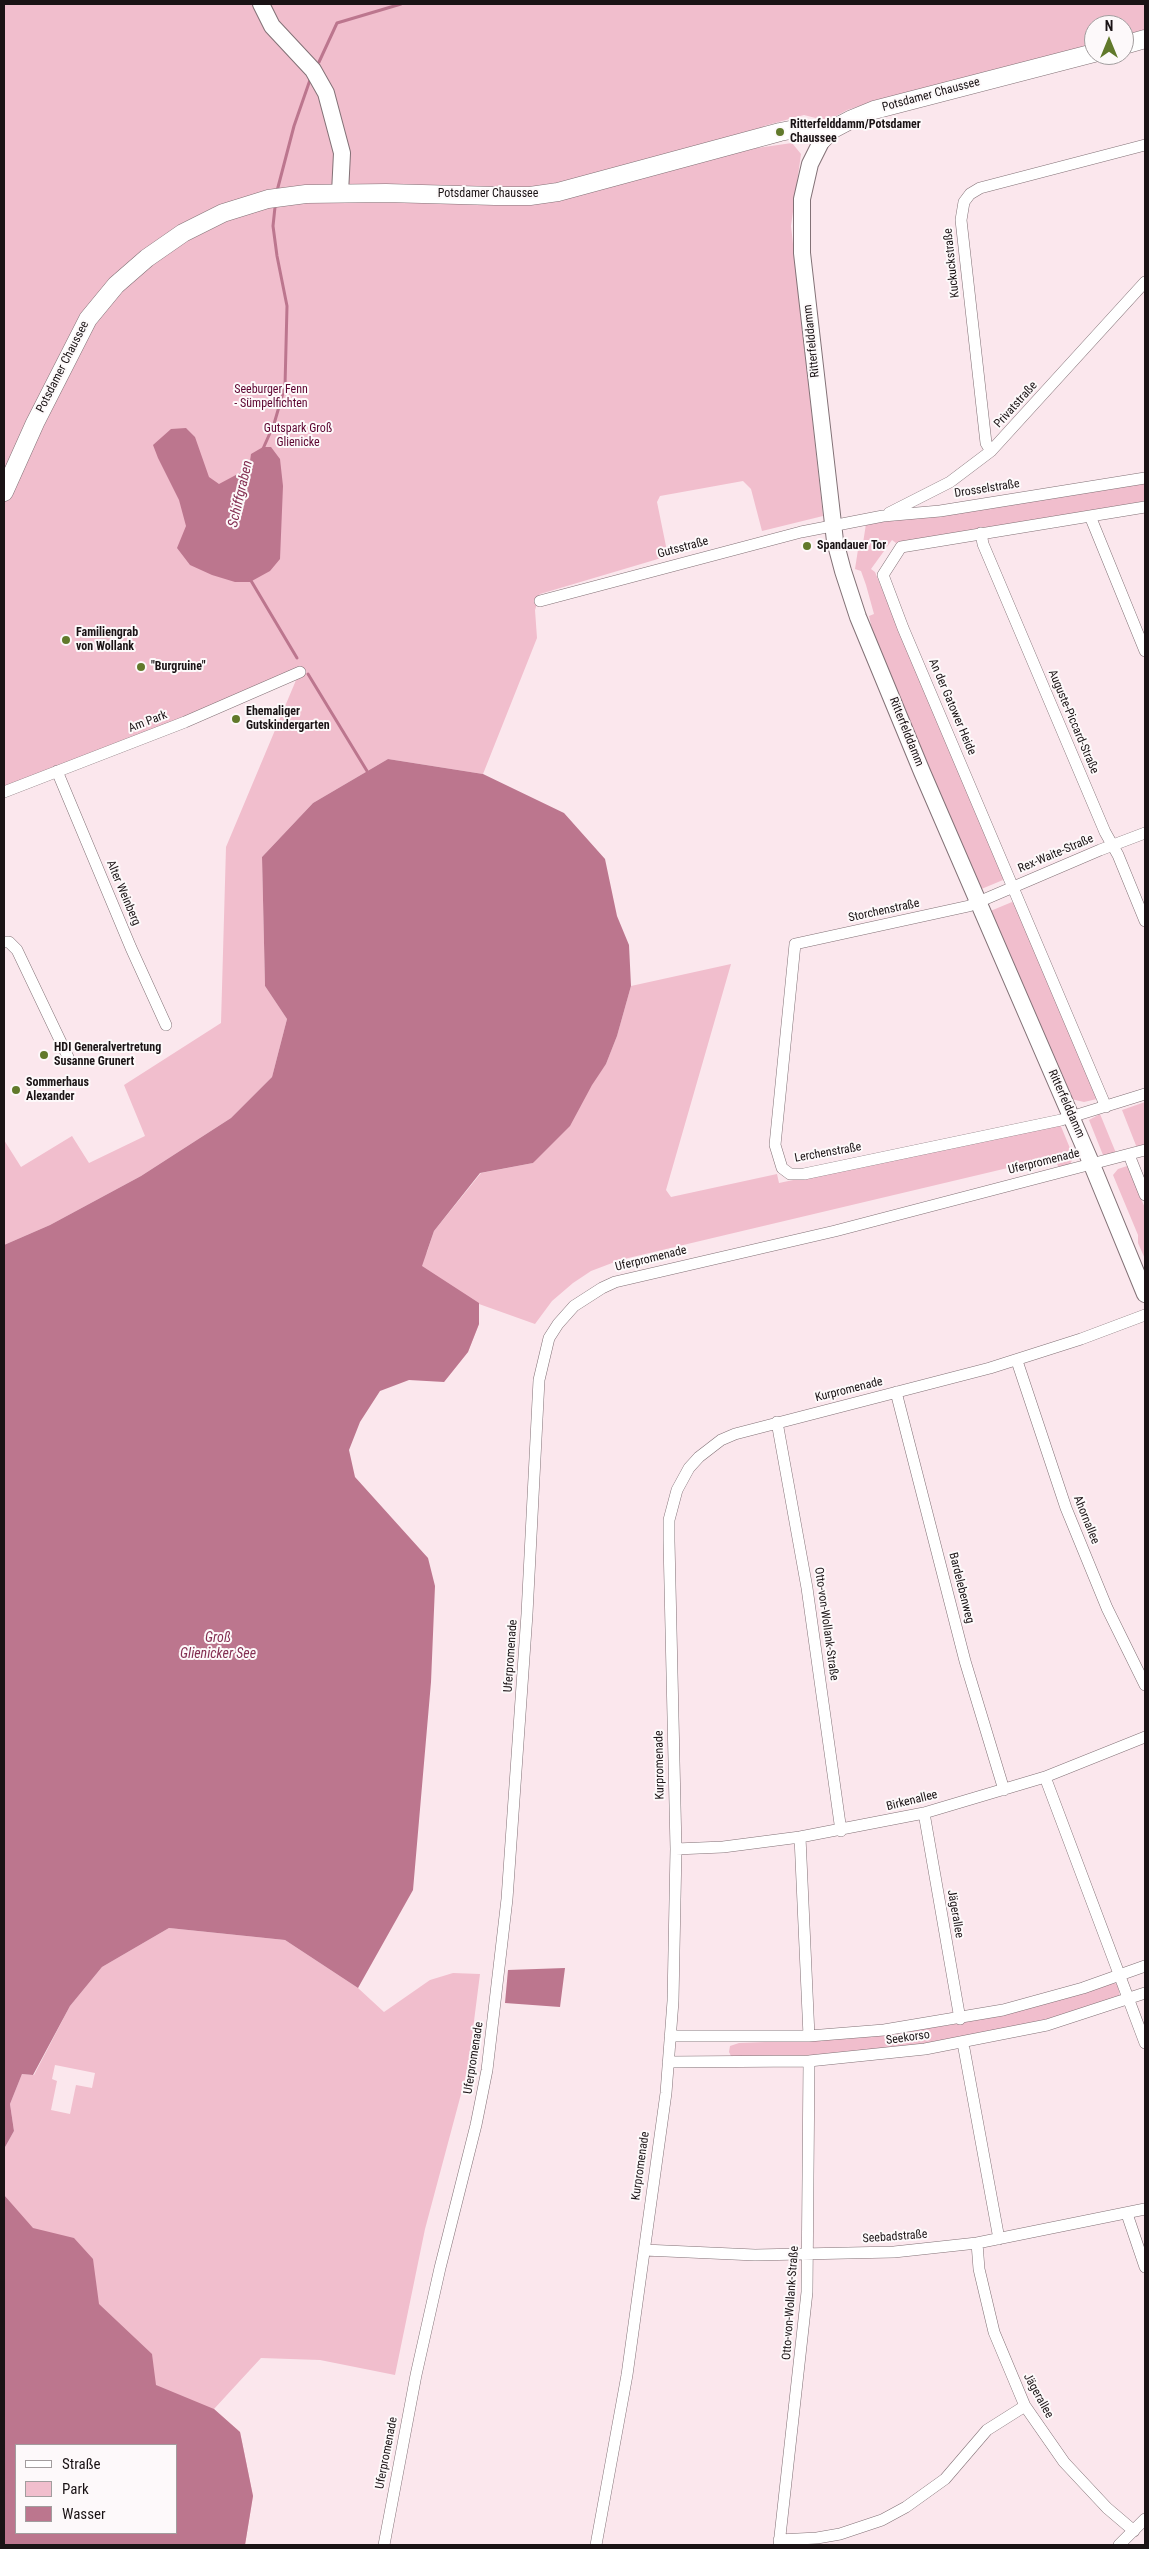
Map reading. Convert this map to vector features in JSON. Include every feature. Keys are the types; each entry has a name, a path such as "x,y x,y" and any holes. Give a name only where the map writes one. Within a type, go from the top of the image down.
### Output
{"main road":[{"path":"261,4 272,26 313,70 326,94 342,153 340,193"},
{"name":"Potsdamer Chaussee","path":"4,492 35,423 88,319 116,285 147,258 183,233 223,213 268,199 340,193 530,196 558,192 788,131 806,131 822,140 833,130 852,119 874,110 1084,56"},
{"name":"Ritterfelddamm","path":"822,140 810,164 802,199 802,244 833,527 843,571 858,617 978,902 1072,1116 1145,1294"}],"street":[{"name":"Kuckuckstraße","path":"992,451 986,444 961,220 964,202 970,194 980,188 1145,145"},
{"name":"Privatstraße","path":"883,516 950,482 992,451 1145,282"},
{"name":"Drosselstraße","path":"833,527 883,516 940,511 1145,478"},
{"name":"An der Gatower Heide","path":"1106,1107 903,628 883,575 901,547 1145,507"},
{"path":"1090,516 1145,651"},
{"name":"Gutsstraße","path":"540,601 786,535 833,527"},
{"name":"Auguste-Piccard-Straße","path":"981,533 983,544 1104,832 1113,846 1145,920"},
{"name":"Am Park","path":"4,792 185,722 300,672"},
{"name":"Alter Weinberg","path":"57,771 166,1025"},
{"name":"Rex-Waite-Straße","path":"978,902 1145,833"},
{"name":"Storchenstraße","path":"795,944 978,902"},
{"path":"4,942 9,942 17,950 68,1057"},
{"name":"Lerchenstraße","path":"795,944 774,1145 782,1168 790,1174 804,1174 1072,1116 1145,1094"},
{"name":"Uferpromenade","path":"384,2545 416,2375 440,2268 476,2125 487,2070 508,1889 527,1614 539,1380 550,1338 574,1306 602,1288 616,1282 655,1271 835,1230 1145,1150"},
{"path":"1129,1155 1145,1195"},
{"name":"Kurpromenade","path":"596,2545 627,2376 668,2062 673,2001 676,1849 668,1540 671,1505 689,1468 710,1448 735,1434 1017,1360 1115,1328 1145,1315"},
{"name":"Ahornallee","path":"1017,1360 1066,1508 1107,1608 1145,1684"},
{"name":"Bardelebenweg","path":"896,1392 965,1661 1004,1790"},
{"name":"Otto-von-Wollank-Straße","path":"777,1422 807,1588 841,1831"},
{"name":"Birkenallee","path":"676,1849 723,1847 800,1838 924,1814 1045,1777 1145,1737"},
{"path":"1045,1777 1145,2043"},
{"name":"Jägerallee","path":"924,1814 960,2019"},
{"path":"800,1838 809,2036"},
{"name":"Seekorso","path":"670,2036 809,2036 884,2030 960,2019 1046,1999 1145,1966"},
{"name":"Seekorso","path":"668,2062 809,2061 886,2055 963,2043 1047,2025 1145,1993"},
{"path":"963,2043 999,2239"},
{"name":"Otto-von-Wollank-Straße","path":"779,2542 804,2336 809,2256 809,2061"},
{"name":"Seebadstraße","path":"644,2250 664,2253 809,2256 894,2252 977,2243 1145,2210"},
{"path":"1127,2214 1145,2267"},
{"name":"Jägerallee","path":"977,2243 979,2269 994,2332 1025,2406 1064,2462 1107,2508 1134,2531"},
{"path":"779,2542 840,2534 882,2520 906,2507 945,2478 987,2430 1025,2406"},
{"path":"1119,2545 1145,2519"}],"green space":[{"name":"Seeburger Fenn - Sümpelfichten","path":"4,4 1145,4 1145,31 1134,34 1134,15 1084,15 1084,47 878,100 847,110 827,121 804,115 764,126 757,148 792,143 801,154 791,226 823,516 762,531 751,489 743,481 660,496 657,502 668,556 540,594 535,610 537,638 483,774 388,759 313,803 262,857 265,986 287,1019 272,1077 231,1118 141,1176 50,1225 4,1245 4,1140 21,1167 72,1136 89,1163 145,1136 124,1085 221,1023 226,847 299,673 4,793"},
{"path":"1145,483 1145,502 896,543 892,540 871,569 875,572 1003,875 1003,880 979,890 876,646 869,616 874,614 861,571 855,569 859,543 863,543 866,524"},
{"path":"1012,902 1015,903 1097,1099 1084,1102 1071,1099 988,912"},
{"path":"731,964 666,1190 671,1197 777,1174 779,1183 1060,1124 1074,1158 1069,1165 1059,1168 1054,1157 620,1260 591,1271 573,1283 552,1301 535,1324 479,1304 479,1324 468,1352 444,1382 411,1265 427,1252 434,1231 481,1173 533,1163 606,1064 617,1036 631,986"},
{"path":"1145,1102 1145,1146 1137,1148 1122,1110"},
{"path":"1100,1114 1116,1153 1103,1155 1089,1120"},
{"path":"1127,1166 1145,1208 1145,1259 1138,1243 1138,1235 1113,1175 1118,1169"},
{"path":"169,1928 285,1940 358,1988 384,2012 430,1980 453,1973 480,1974 468,2068 425,2229 395,2375 320,2360 261,2358 214,2409 240,2432 253,2496 245,2545 167,2408 4,2229 4,2149 14,2131 10,2104 22,2074 34,2075 70,2006 102,1967","holes":["55,2065 95,2073 92,2088 76,2085 70,2114 51,2110 57,2081 52,2079"]},
{"path":"1114,1983 1118,1984 1120,1997 1050,2019 957,2040 840,2055 732,2058 729,2052 730,2046 739,2043 843,2039 950,2025 980,2019"}],"water":[{"path":"186,428 195,437 209,477 219,484 249,468 251,454 263,447 271,447 280,459 283,486 280,559 270,571 250,582 235,582 212,575 190,565 177,548 186,526 179,500 153,445 171,429"},
{"name":"Groß Glienicker See","path":"388,759 483,774 564,813 605,859 617,916 629,945 631,986 617,1036 606,1064 592,1085 570,1126 533,1163 480,1173 434,1231 422,1266 479,1303 479,1324 468,1352 444,1382 409,1380 380,1391 360,1422 349,1450 355,1477 428,1558 435,1586 431,1682 413,1890 358,1988 285,1940 169,1928 102,1967 70,2006 33,2075 22,2074 10,2104 14,2131 4,2149 4,1245 50,1225 141,1176 231,1118 272,1077 287,1019 265,986 262,857 313,803"},
{"path":"565,1968 560,2007 505,2003 508,1970"},
{"path":"4,2195 33,2228 74,2238 93,2259 99,2304 152,2354 156,2385 214,2409 240,2432 253,2496 245,2545 4,2545"}],"waterway":[{"name":"Schiffgraben","path":"319,62 337,23 401,4"},
{"name":"Schiffgraben","path":"277,191 294,126 311,77"},
{"name":"Schiffgraben","path":"262,451 274,424 285,386 287,306 273,226 275,207"},
{"name":"Schiffgraben","path":"250,579 297,658"},
{"name":"Schiffgraben","path":"308,674 367,771"}],"place":[{"name":"Ritterfelddamm/Potsdamer Chaussee","path":"780,132"},
{"name":"Spandauer Tor","path":"807,546"},
{"name":"Familiengrab von Wollank","path":"66,640"},
{"name":"\"Burgruine\"","path":"141,667"},
{"name":"Ehemaliger Gutskindergarten","path":"236,719"},
{"name":"HDI Generalvertretung Susanne Grunert","path":"44,1055"},
{"name":"Sommerhaus Alexander","path":"16,1090"}],"park label":[{"name":"Gutspark Groß Glienicke","path":"298,436"}]}
